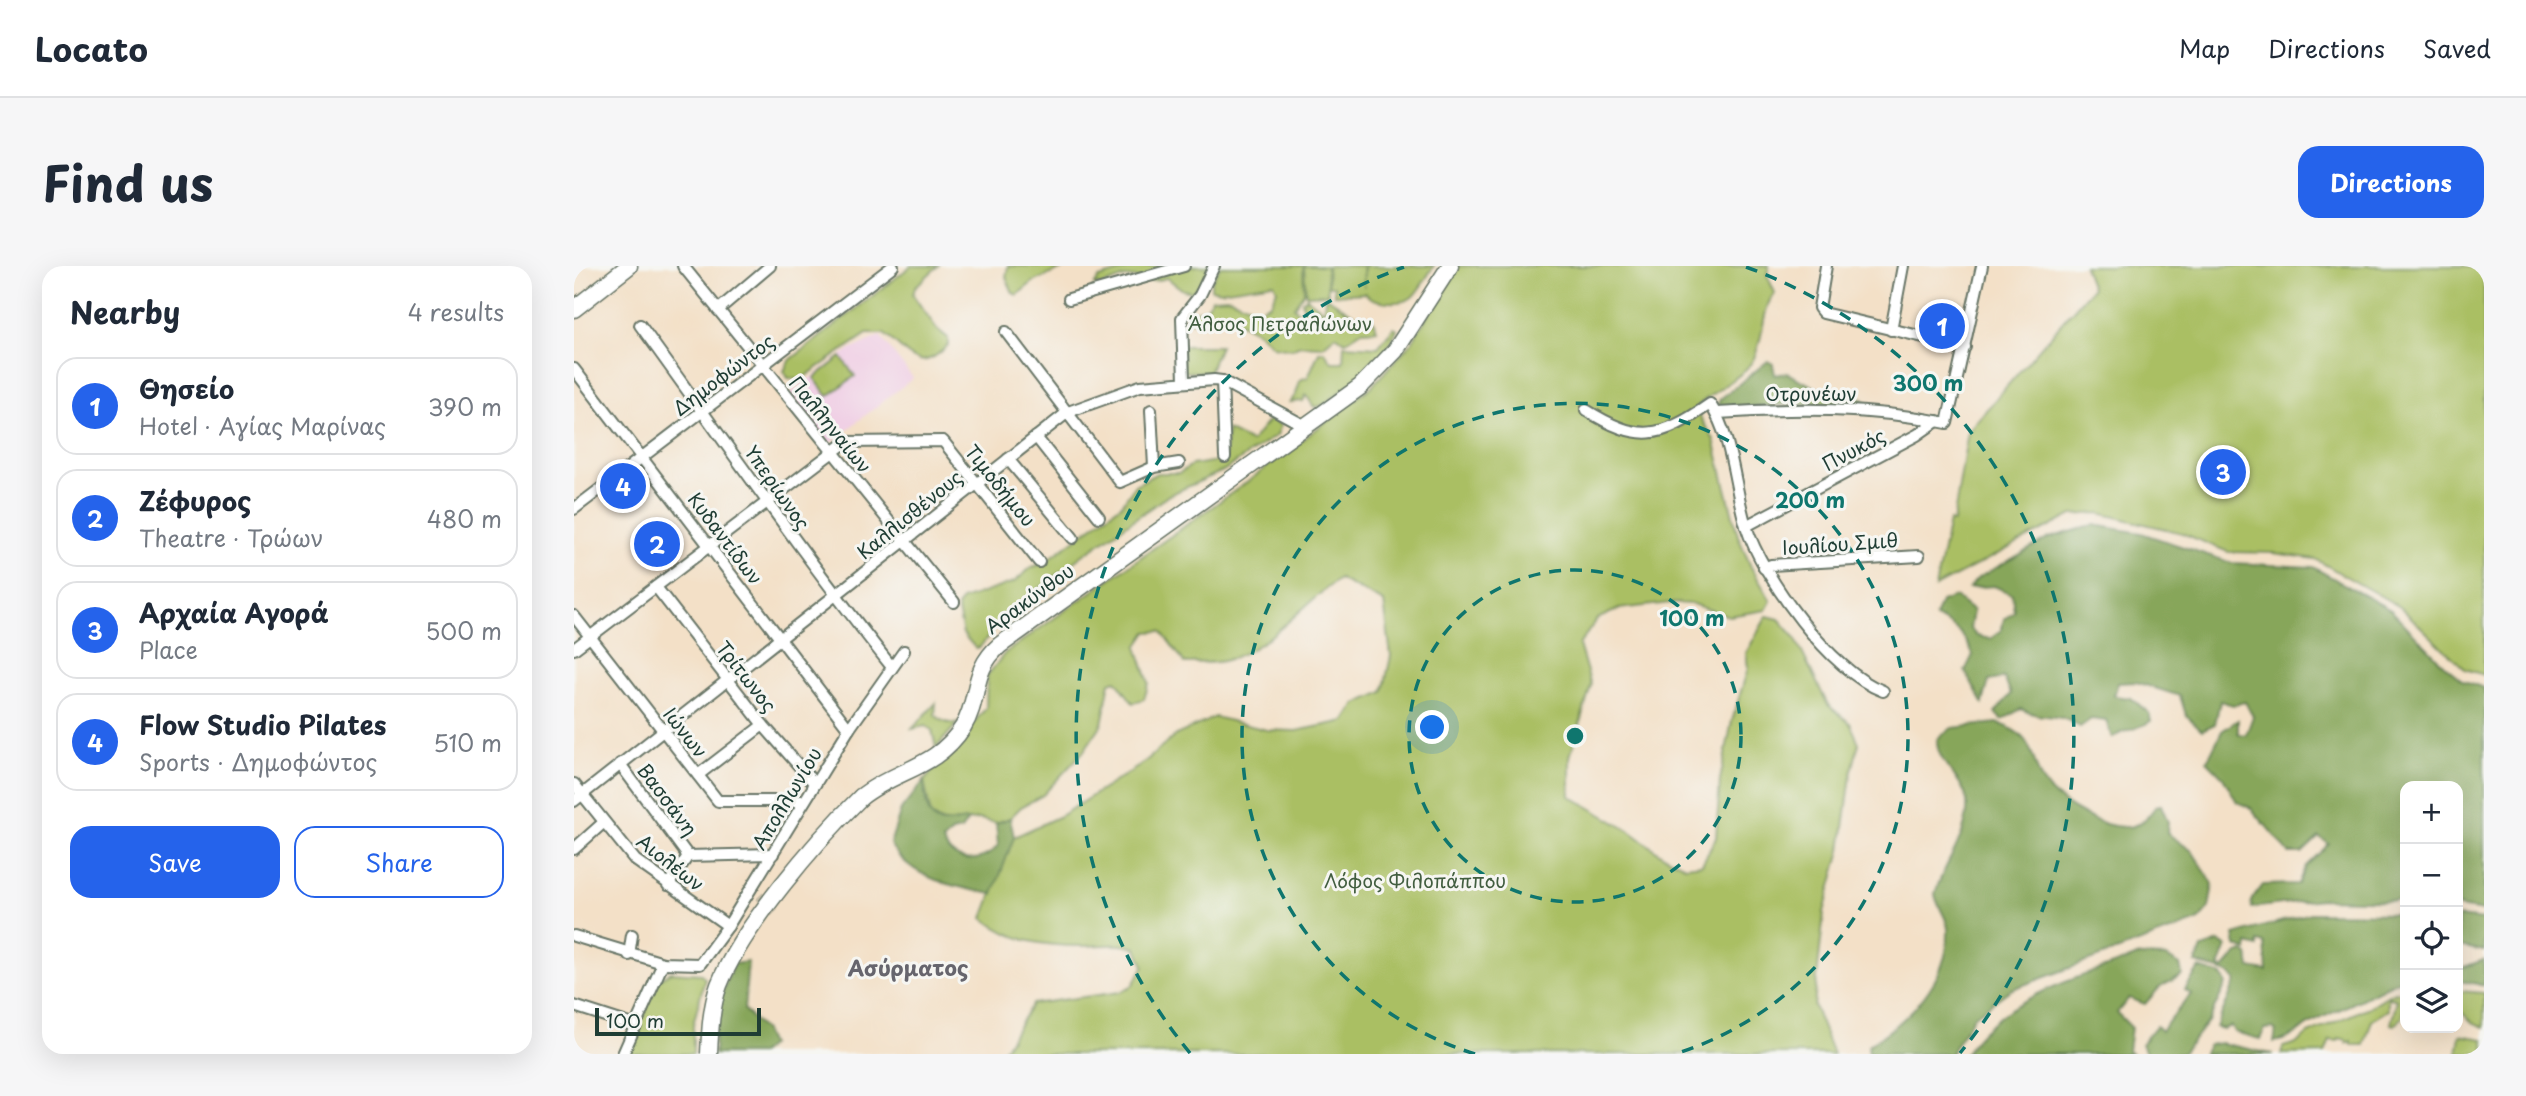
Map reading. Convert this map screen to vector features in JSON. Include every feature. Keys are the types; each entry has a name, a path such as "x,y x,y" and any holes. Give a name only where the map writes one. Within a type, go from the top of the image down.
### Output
{"street":[{"path":"574,309 629,266"},
{"name":"Παλληναίων","path":"683,266 954,602"},
{"path":"718,310 770,266"},
{"path":"871,266 879,276"},
{"name":"Δημοφώντος","path":"574,509 893,266"},
{"path":"1069,299 1184,266"},
{"path":"1184,381 1182,318 1207,283 1214,266"},
{"name":"Αρακύνθου","path":"709,1054 711,1017 719,986 745,937 804,862 862,797 919,768 942,752 966,719 982,663 1000,645 1343,400 1382,366 1450,266"},
{"path":"1826,266 1820,301 1823,313 1965,347"},
{"path":"1891,330 1903,266"},
{"path":"1942,422 1965,347 1982,266"},
{"name":"Υπερίωνος","path":"640,325 705,411 765,503 891,666"},
{"path":"1006,332 1120,482 1154,467 1179,463"},
{"name":"Κυδαντίδων","path":"574,369 849,729"},
{"name":"Καλλισθένους","path":"578,798 977,481 1068,412 1140,386 1184,381 1222,381 1306,426"},
{"path":"1222,381 1225,457"},
{"path":"1586,410 1626,431 1649,435 1713,408 1746,526 1764,568 1816,638 1863,681 1883,691"},
{"name":"Οτρυνέων","path":"1713,408 1865,411 1942,422"},
{"path":"1151,410 1154,467"},
{"name":"Πνυκός","path":"1746,526 1942,422"},
{"path":"1036,437 1099,517"},
{"name":"Τιμοδήμου","path":"832,452 846,442 943,441 1039,562"},
{"path":"574,649 832,452"},
{"path":"1008,458 1073,538"},
{"name":"Ιουλίου Σμιθ","path":"1764,568 1771,565 1837,559 1919,556"},
{"name":"Τρίτωνος","path":"656,587 763,725 815,784"},
{"name":"Ιώνων","path":"574,616 718,801 804,801"},
{"name":"Απολλωνίου","path":"663,964 700,964 755,892 773,853 804,801 891,666 904,651"},
{"path":"698,775 763,725"},
{"name":"Βασσάνη","path":"620,764 688,856"},
{"name":"Αιολέων","path":"574,784 578,798 635,860 728,926"},
{"path":"574,849 603,823"},
{"path":"668,885 688,856 773,853"},
{"path":"629,955 632,934"},
{"path":"574,936 663,964 623,1054"},
{"path":"574,1006 636,1026"}],"shaded area":[{"path":"880,336 913,378 830,443 790,393 844,353"}],"green space":[{"path":"911,266 938,266 915,287 913,295 937,329 948,338 948,345 929,359 921,360 907,354 884,334 867,334 800,380 788,378 784,371 789,361"},
{"path":"1008,266 1066,267 1033,282 1017,295 1013,293 1006,277"},
{"path":"1139,266 1210,266 1192,292 1183,290 1167,278 1153,281 1125,277 1101,286 1094,285 1099,278"},
{"name":"Άλσος Πετραλώνων","path":"1220,266 1303,266 1304,292 1294,307 1301,315 1305,315 1302,301 1307,298 1324,311 1325,298 1328,298 1356,316 1373,320 1377,330 1362,331 1345,342 1336,335 1323,346 1300,345 1292,349 1273,346 1258,332 1227,316 1205,323 1186,321 1188,314 1205,308 1212,298 1228,297 1258,310 1271,303 1277,290 1274,283 1220,291 1211,289 1211,282"},
{"path":"1304,266 1326,266 1328,294 1306,295"},
{"name":"Άλσος Πετραλώνων","path":"1327,266 1363,266 1364,287 1364,266 1434,266 1411,298 1393,302 1380,301 1365,293 1334,295 1334,286 1328,286"},
{"name":"Λόφος Φιλοπάππου","path":"1457,266 1769,266 1767,275 1775,293 1767,307 1760,343 1753,360 1741,373 1695,409 1714,440 1738,536 1751,567 1771,601 1766,610 1729,616 1692,604 1670,603 1619,609 1597,619 1579,645 1591,685 1570,757 1570,796 1630,831 1662,855 1685,866 1702,864 1716,838 1720,780 1732,721 1748,668 1746,653 1767,616 1779,619 1794,636 1828,705 1850,723 1859,743 1851,775 1841,850 1824,912 1814,1006 1833,1054 1001,1054 1032,1004 1120,992 1132,986 1144,966 1137,948 1117,945 1068,946 1030,941 1006,932 983,918 1014,837 1060,816 1141,765 1176,735 1215,717 1267,730 1296,731 1345,721 1356,704 1383,692 1391,656 1384,602 1339,579 1256,647 1219,662 1185,663 1161,631 1147,632 1137,647 1149,683 1144,699 1133,703 1116,680 1110,682 1102,724 1083,752 1043,795 1021,807 1010,818 996,823 979,819 943,823 931,816 924,781 986,708 987,676 1005,653 1250,480 1371,387 1412,342"},
{"path":"2084,266 2484,266 2484,675 2465,669 2400,607 2315,559 2273,553 2228,552 2182,533 2099,513 2072,515 1935,587 1949,521 1953,522 1968,431 2092,288"},
{"path":"1394,327 1397,329 1391,341 1375,362 1321,406 1314,407 1306,395 1303,401 1290,402 1296,394 1300,380 1308,377 1319,352 1324,351 1332,362 1343,362 1344,345 1378,347"},
{"path":"1182,346 1220,346 1209,372 1183,372"},
{"path":"841,357 855,376 828,396 814,378"},
{"path":"1768,361 1773,364 1775,375 1787,373 1836,398 1862,398 1870,407 1791,404 1725,409 1718,404 1720,399"},
{"path":"1270,419 1281,425 1277,435 1223,471 1169,495 1080,557 1005,615 980,647 976,649 963,634 957,606 962,600 1014,582 1032,567 1042,564 1121,505 1135,485 1157,473 1179,473 1192,465 1225,460 1227,430 1251,442"},
{"path":"2094,525 2141,533 2232,563 2313,567 2391,610 2445,666 2462,680 2484,688 2484,911 2463,908 2463,781 2400,781 2400,901 2321,899 2252,908 2251,901 2263,885 2298,884 2305,867 2329,844 2319,837 2302,853 2289,853 2251,808 2237,802 2223,777 2207,761 2222,731 2238,720 2238,734 2246,735 2253,716 2245,702 2233,705 2220,701 2215,724 2202,730 2186,715 2180,696 2136,682 2118,683 2114,696 2131,698 2149,713 2151,721 2112,738 2106,721 2091,719 2080,727 2064,719 2037,715 2021,709 2002,720 1995,713 2011,694 2004,678 1989,681 1983,703 1965,671 1973,655 1966,642 1954,627 1935,617 1941,602 1955,597 1973,611 1970,629 1977,636 1990,639 2001,631 2004,619 2014,612 2012,594 1994,586 1969,588 1978,578 2049,538"},
{"path":"936,703 935,715 945,722 958,723 936,748 932,730 925,726 912,729"},
{"path":"1997,723 2021,736 2032,752 2048,789 2084,815 2106,824 2131,827 2143,821 2156,806 2161,805 2168,822 2167,833 2192,851 2213,884 2209,908 2198,921 2010,990 1974,1016 1950,1054 1869,1054 1868,1045 1898,1024 1924,997 1942,965 1947,948 1947,924 1935,894 1964,826 1967,802 1961,785 1941,756 1937,739 1952,728"},
{"path":"924,781 927,807 933,818 945,823 968,820 961,830 952,832 943,841 954,855 969,860 992,852 998,845 996,823 1010,818 1014,837 993,894 935,880 909,866 890,844 901,810"},
{"path":"2311,913 2400,914 2400,980 2311,1023 2281,1041 2274,1042 2276,1031 2273,1028 2265,1029 2260,1039 2234,1032 2231,1026 2223,1029 2216,1027 2236,981 2229,973 2196,963 2202,948 2219,942 2227,946 2219,967 2224,969 2236,955 2243,952 2248,955 2250,968 2267,971 2265,944 2258,942 2258,947 2248,944 2247,951 2236,946 2234,935"},
{"path":"2463,918 2484,920 2484,951 2463,947"},
{"path":"2138,956 2166,957 2180,965 2182,975 2159,988 2145,1004 2129,998 2117,1013 2131,1027 2128,1051 2132,1054 1965,1054 1980,1034 2019,1004 2066,982"},
{"path":"2484,960 2484,985 2463,982 2463,967"},
{"path":"748,962 744,1010 764,1031 770,1045 760,1054 714,1054 716,1009 733,964"},
{"path":"2199,968 2222,975 2226,984 2209,1020 2182,1054 2147,1054 2141,1044 2156,1026 2161,1031 2191,994 2185,990"},
{"path":"671,972 701,974 705,978 693,1025 693,1054 624,1054 659,979"},
{"path":"2400,991 2400,1020 2395,1025 2391,1024 2397,1000 2388,997 2388,1010 2372,1020 2364,1045 2352,1045 2352,1041 2347,1043 2347,1040 2339,1038 2338,1041 2330,1040 2325,1053 2281,1054 2283,1047 2297,1043 2308,1034 2369,1007 2392,993"},
{"path":"2463,991 2484,993 2484,1027 2472,1022 2463,1014"},
{"path":"2460,1035 2484,1039 2484,1054 2457,1054"},
{"path":"2221,1043 2273,1054 2203,1054 2209,1045"}],"tunnel":[{"path":"759,896 775,913"}],"place":[{"name":"Θησείο","path":"1942,326"},
{"name":"Αρχαία Αγορά","path":"2223,472"},
{"name":"Flow Studio Pilates","path":"623,486"},
{"name":"Ζέφυρος","path":"657,544"}],"district":[{"name":"Ασύρματος","path":"908,967"}]}
